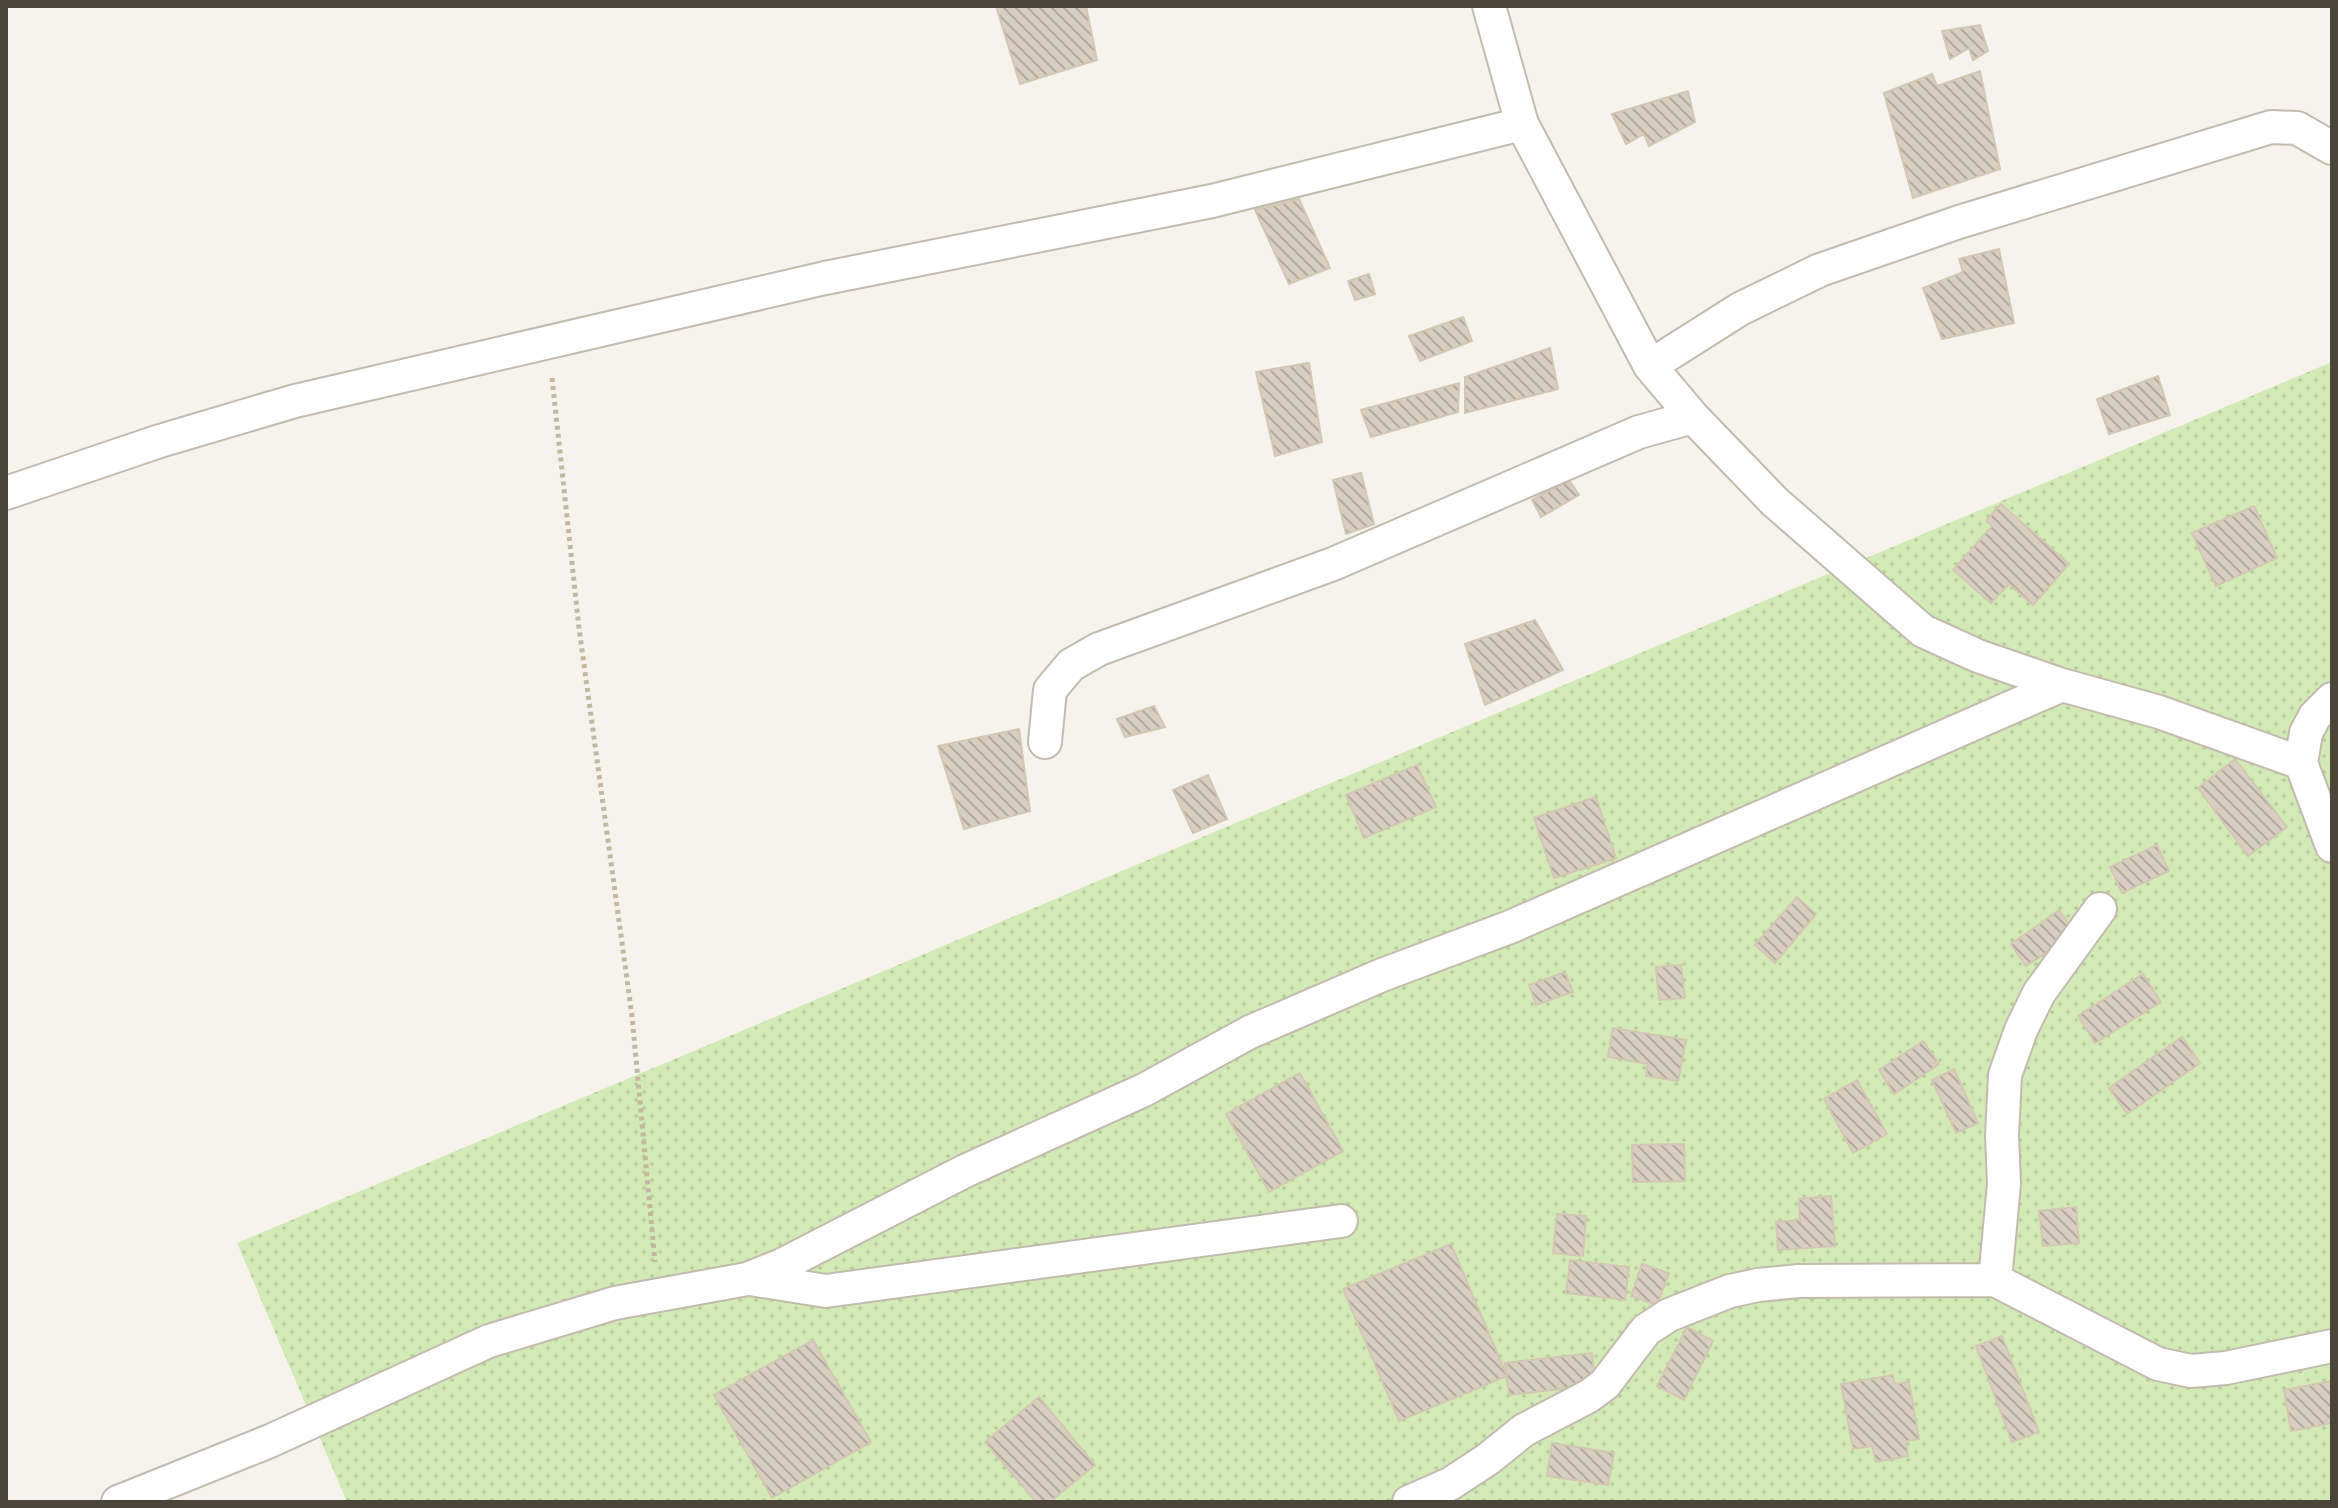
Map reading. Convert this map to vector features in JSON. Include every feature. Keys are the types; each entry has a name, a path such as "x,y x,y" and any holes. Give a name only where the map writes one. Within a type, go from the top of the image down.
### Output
{"street":[{"path":"1489,6 1522,124 1650,366 1693,417 1775,502 1923,631 1978,656 2062,685 2159,712 2301,763"},
{"path":"6,493 160,441 295,401 825,278 1183,207 1522,124"},
{"path":"1650,366 1740,309 1820,270 1959,222 2271,127 2297,128 2332,148"},
{"path":"1045,742 1050,690 1071,665 1099,649 1333,564 1639,432 1693,417"},
{"path":"118,1502 154,1495 489,1341 615,1303 747,1279 782,1265 965,1171 1144,1090 1250,1032 1382,975 1510,927 2062,685"},
{"path":"2332,699 2315,716 2306,733 2301,763 2332,846"},
{"path":"1995,1280 2004,1184 2002,1136 2005,1075 2021,1030 2039,993 2100,909"},
{"path":"747,1279 826,1291 1341,1221"},
{"path":"1409,1502 1450,1484 1524,1430 1589,1396 1605,1384 1646,1330 1657,1322 1730,1291 1758,1285 1799,1281 1995,1280 2158,1364 2191,1371 2226,1368 2332,1346"}],"path":[{"path":"548,341 579,628 632,1016 658,1295"}],"green space":[{"path":"2332,362 2332,1502 347,1502 237,1243"}],"building":[{"path":"996,6 1086,6 1097,60 1020,84"},
{"path":"1980,25 1988,51 1973,60 1969,48 1950,59 1942,31"},
{"path":"1980,71 2000,169 1913,198 1884,93 1932,74 1937,86"},
{"path":"1688,91 1695,122 1649,146 1644,134 1626,144 1612,114"},
{"path":"1299,199 1330,268 1289,284 1255,210"},
{"path":"1999,249 2014,323 1942,339 1923,288 1963,272 1959,259"},
{"path":"1369,274 1375,294 1355,300 1348,281"},
{"path":"1463,317 1472,341 1420,361 1409,336"},
{"path":"1550,348 1558,389 1465,413 1465,377"},
{"path":"1309,363 1322,442 1275,456 1256,372"},
{"path":"2158,376 2170,415 2109,434 2097,399"},
{"path":"1459,383 1458,412 1371,437 1361,410"},
{"path":"1361,473 1374,524 1346,534 1333,480"},
{"path":"1569,480 1579,495 1541,517 1532,500"},
{"path":"2001,504 2069,564 2033,605 2009,584 1991,603 1953,570 1992,526 1986,521"},
{"path":"2254,506 2277,558 2216,586 2192,533"},
{"path":"1535,620 1563,670 1485,705 1465,644"},
{"path":"1154,706 1165,727 1125,737 1117,719"},
{"path":"1019,729 1030,811 964,829 938,746"},
{"path":"2235,759 2287,827 2248,856 2198,788"},
{"path":"1417,765 1436,807 1364,838 1346,795"},
{"path":"1208,775 1227,819 1193,833 1173,790"},
{"path":"1596,797 1616,858 1554,878 1534,818"},
{"path":"2157,845 2169,871 2122,893 2110,867"},
{"path":"1797,897 1816,914 1775,963 1755,945"},
{"path":"2059,910 2075,933 2026,966 2011,944"},
{"path":"1681,965 1685,998 1659,1000 1656,967"},
{"path":"1565,972 1573,992 1536,1005 1529,985"},
{"path":"2143,974 2161,1002 2095,1043 2078,1016"},
{"path":"1613,1028 1686,1040 1678,1081 1646,1076 1648,1064 1608,1057"},
{"path":"2182,1037 2200,1063 2127,1114 2109,1088"},
{"path":"1923,1041 1939,1064 1894,1094 1879,1070"},
{"path":"1954,1069 1978,1123 1956,1133 1932,1080"},
{"path":"1300,1073 1343,1151 1269,1192 1226,1114"},
{"path":"1857,1080 1887,1134 1853,1153 1824,1099"},
{"path":"1684,1144 1685,1181 1633,1182 1632,1145"},
{"path":"1831,1196 1835,1246 1778,1250 1776,1222 1800,1220 1799,1199"},
{"path":"2076,1207 2079,1243 2043,1246 2039,1211"},
{"path":"1557,1214 1586,1216 1583,1256 1553,1253"},
{"path":"1451,1244 1507,1376 1399,1421 1343,1289"},
{"path":"1570,1260 1629,1267 1625,1300 1566,1293"},
{"path":"1642,1264 1669,1273 1657,1305 1631,1296"},
{"path":"1687,1327 1713,1341 1684,1400 1657,1386"},
{"path":"2002,1336 2039,1432 2012,1442 1976,1346"},
{"path":"813,1340 871,1442 772,1498 714,1395"},
{"path":"1592,1353 1595,1385 1509,1395 1505,1363"},
{"path":"1893,1375 1895,1384 1909,1382 1919,1439 1906,1441 1908,1456 1876,1462 1872,1446 1853,1449 1841,1384"},
{"path":"2332,1381 2332,1423 2291,1431 2284,1390"},
{"path":"1039,1397 1095,1465 1050,1502 1036,1502 985,1442"},
{"path":"1552,1443 1614,1453 1608,1485 1547,1476"}]}
